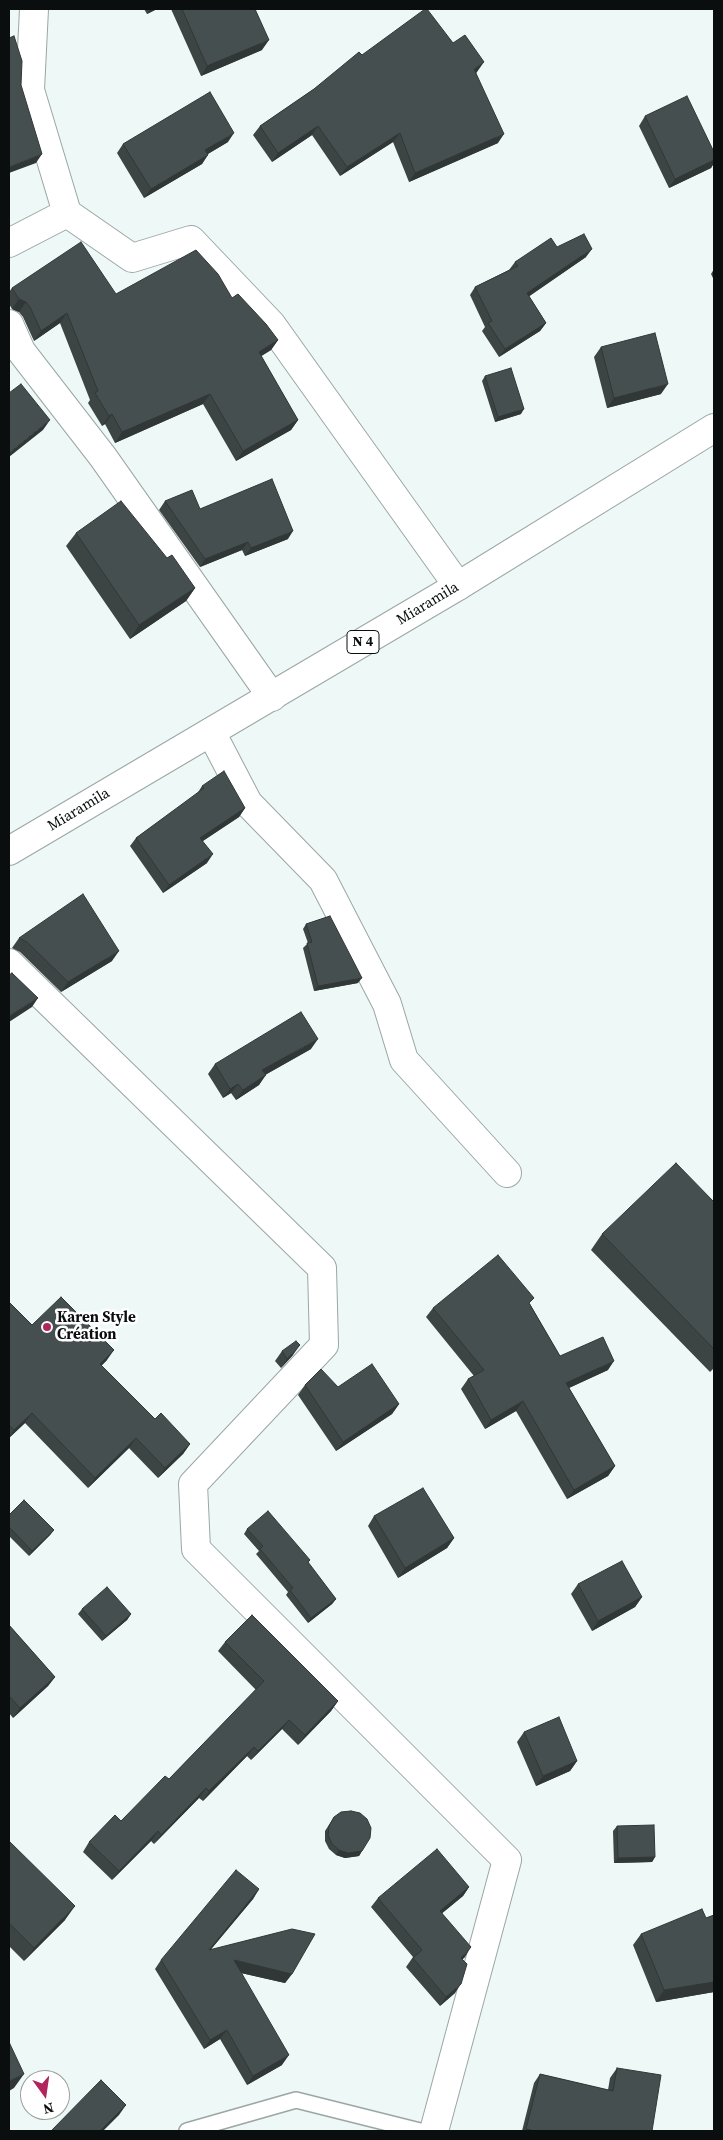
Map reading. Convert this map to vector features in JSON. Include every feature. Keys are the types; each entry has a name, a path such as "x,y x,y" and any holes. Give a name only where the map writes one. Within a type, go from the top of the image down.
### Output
{"street":[{"path":"34,9 30,90 67,213 132,258 191,240 270,324 458,586"},
{"path":"9,242 67,213"},
{"path":"9,324 21,352 103,457 272,697"},
{"name":"Miaramila","path":"9,851 458,586 714,428"},
{"path":"211,732 248,803 323,880 387,1004 404,1060 507,1173"},
{"path":"9,963 322,1268 324,1345 193,1484 196,1549 507,1860 434,2131"}],"lane":[{"path":"187,2131 296,2100 420,2131"}],"building":[{"path":"182,9 255,9 269,40 207,66"},
{"path":"427,9 453,43 465,35 484,62 474,69 504,134 415,173 400,133 347,167 318,126 278,153 260,126 314,89 359,52 362,55"},
{"path":"14,36 22,61 21,85 42,154 9,167 9,38"},
{"path":"210,92 234,133 205,150 208,155 151,189 123,144"},
{"path":"687,96 714,152 714,160 675,179 645,116"},
{"path":"584,234 592,249 527,293 546,323 505,349 488,323 492,321 475,287 518,266 515,262 551,238 557,247"},
{"path":"81,242 116,294 196,250 218,274 232,298 238,294 278,340 259,352 298,420 243,451 210,394 122,432 112,414 109,416 95,393 98,391 67,313 41,331 30,307 26,302 19,299 12,288"},
{"path":"655,333 668,384 614,398 601,347"},
{"path":"511,368 524,409 498,417 485,376"},
{"path":"21,384 50,420 9,453 9,393"},
{"path":"272,479 293,531 251,548 248,542 205,559 165,501 192,490 200,509"},
{"path":"121,501 167,558 172,555 195,588 139,625 76,533"},
{"path":"224,771 245,808 200,838 213,854 169,885 136,838"},
{"path":"83,894 119,951 68,982 27,942 19,938"},
{"path":"330,916 362,978 318,986 307,943 312,942 306,924"},
{"path":"12,973 38,998 9,1016 9,975"},
{"path":"301,1012 318,1039 262,1070 266,1075 243,1090 238,1084 230,1089 215,1064"},
{"path":"676,1163 714,1202 714,1349 602,1234"},
{"path":"498,1255 534,1298 529,1303 560,1356 603,1337 614,1361 566,1383 615,1466 574,1490 523,1401 491,1420 468,1379 484,1370 433,1308"},
{"path":"61,1297 114,1350 100,1364 155,1419 161,1413 190,1444 165,1468 136,1438 95,1478 32,1413 14,1430 9,1425 9,1302 32,1325"},
{"path":"296,1341 300,1345 287,1359 282,1351"},
{"path":"372,1364 399,1404 343,1442 305,1385 321,1369 338,1387"},
{"path":"423,1488 454,1538 405,1568 374,1516"},
{"path":"24,1500 54,1530 32,1551 9,1527 9,1515"},
{"path":"268,1511 310,1560 308,1562 336,1599 311,1618 290,1590 293,1588 260,1549 263,1546 247,1529"},
{"path":"622,1561 642,1597 598,1621 578,1584"},
{"path":"107,1587 131,1614 106,1636 82,1609"},
{"path":"252,1615 338,1701 305,1735 289,1720 258,1751 254,1747 209,1791 206,1788 161,1835 158,1831 119,1871 89,1842 115,1815 121,1821 165,1776 169,1779 264,1681 225,1642"},
{"path":"9,1625 55,1677 20,1708 9,1696"},
{"path":"559,1717 577,1761 543,1776 524,1732"},
{"path":"351,1811 360,1813 367,1819 371,1828 370,1838 362,1851 348,1853 339,1850 332,1844 328,1835 329,1826 334,1817 341,1812"},
{"path":"654,1825 655,1857 618,1858 617,1826"},
{"path":"9,1841 75,1906 34,1948 9,1923"},
{"path":"437,1849 469,1887 440,1911 471,1947 461,1958 467,1964 461,1984 446,1997 413,1958 422,1950 378,1898"},
{"path":"236,1870 259,1889 209,1950 292,1929 315,1934 292,1974 234,1960 289,2055 253,2076 227,2030 210,2040 161,1960"},
{"path":"702,1909 706,1918 714,1915 714,1982 664,1990 641,1934"},
{"path":"9,2042 22,2070 20,2070 20,2076 9,2081"},
{"path":"617,2068 661,2075 652,2131 535,2131 526,2129 540,2074 613,2091"},
{"path":"101,2080 126,2105 100,2131 51,2131 62,2120 70,2120 70,2112"}],"place":[{"name":"Karen Style Création","path":"47,1327"}]}
